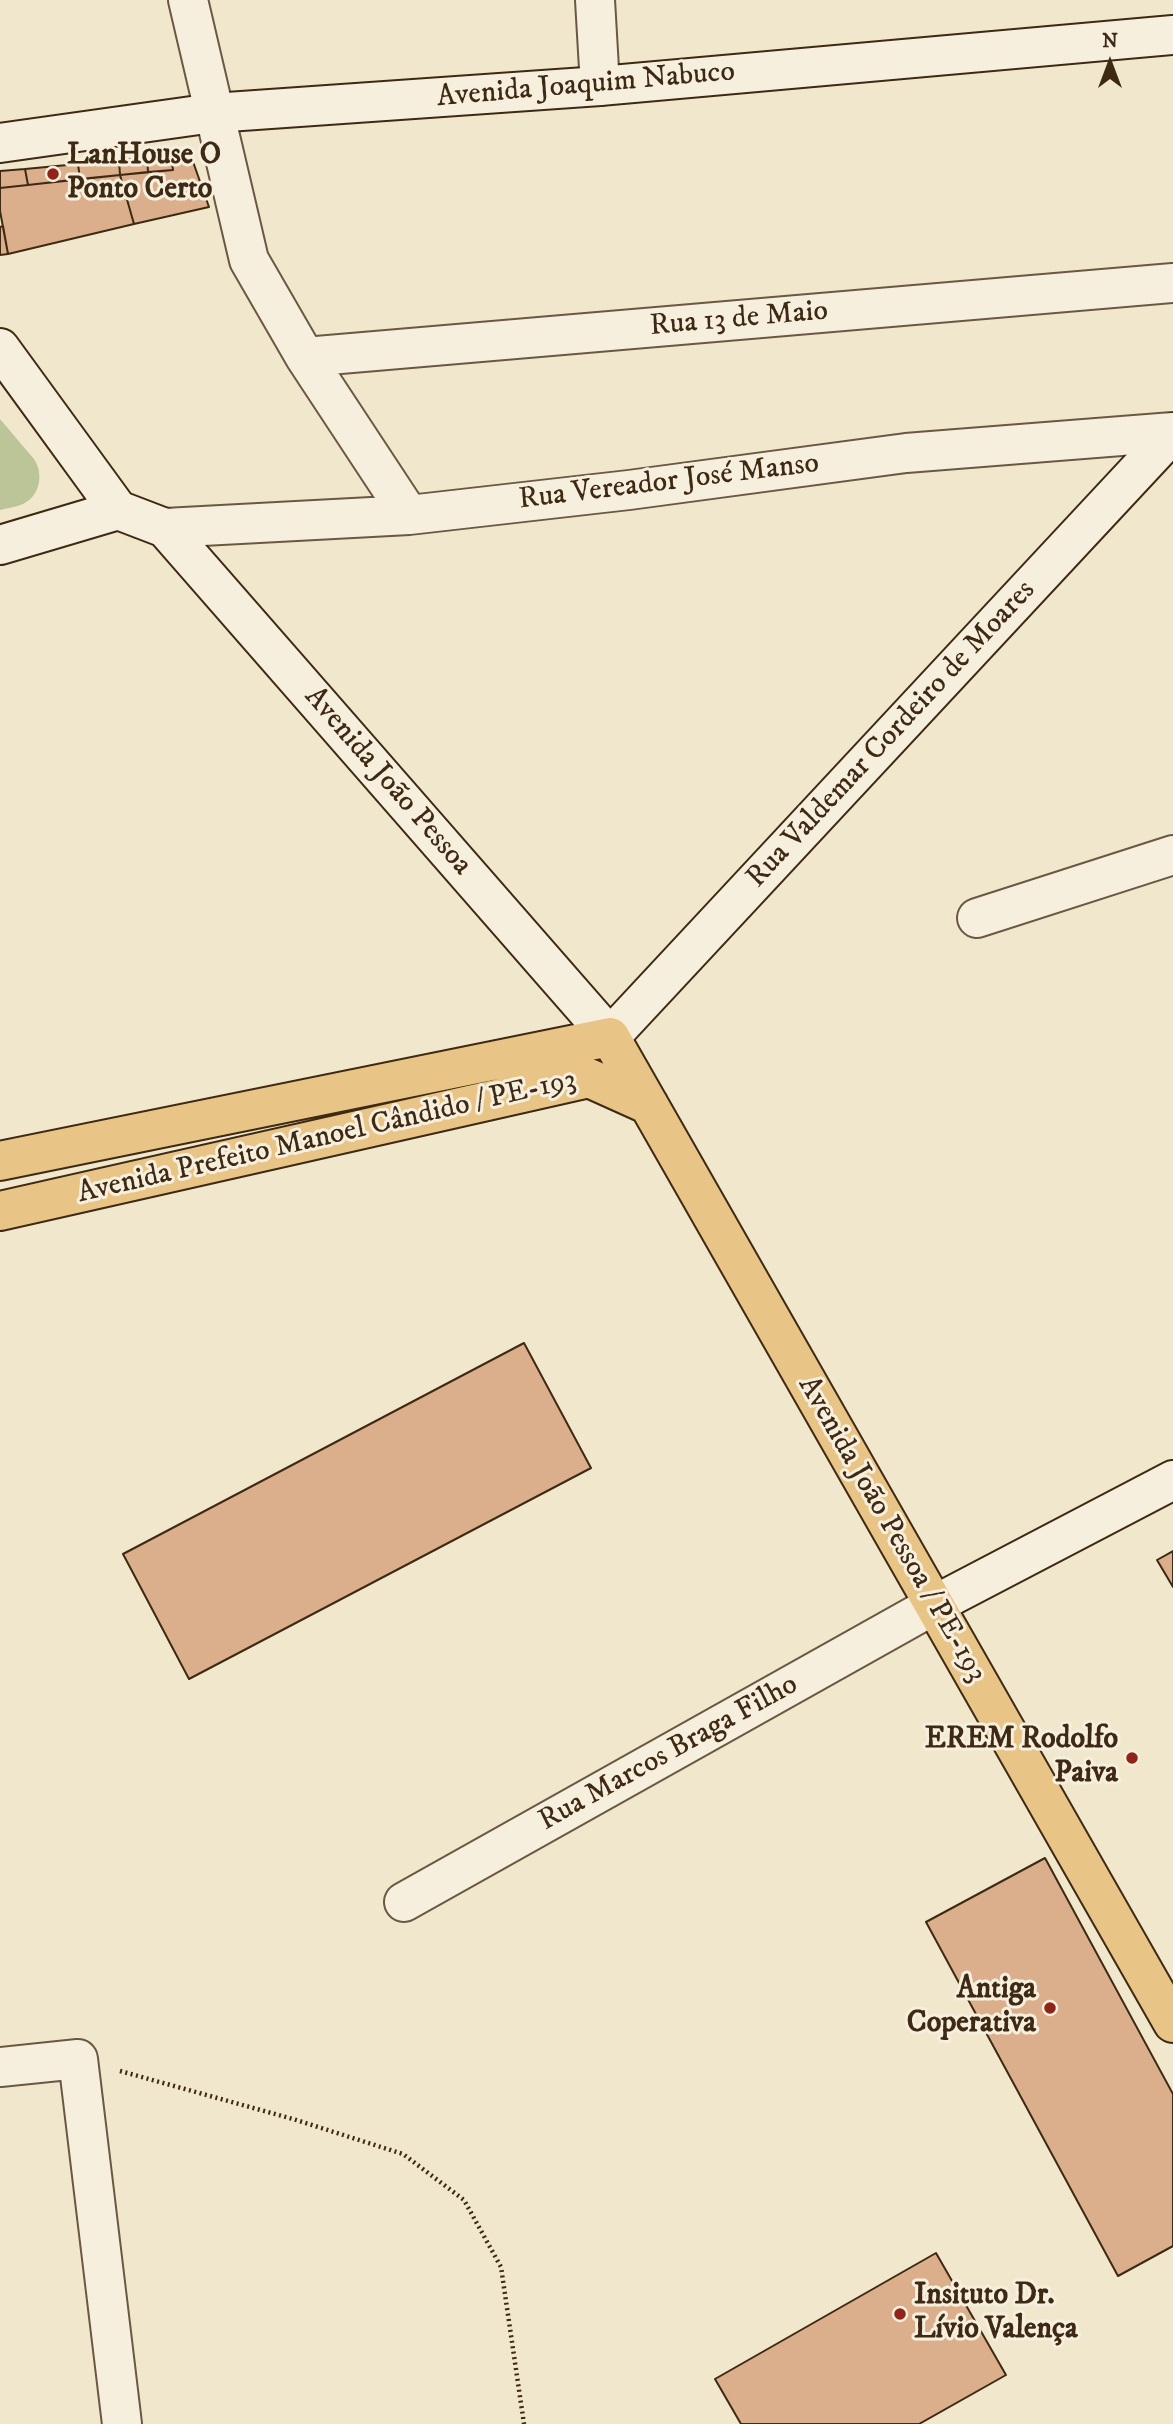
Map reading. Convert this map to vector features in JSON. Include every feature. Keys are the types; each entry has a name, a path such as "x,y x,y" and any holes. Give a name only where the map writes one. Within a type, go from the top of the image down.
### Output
{"main road":[{"name":"Avenida João Pessoa / PE-193","path":"610,1037 1173,2023"},
{"name":"Avenida Prefeito Manoel Cândido / PE-193","path":"0,1161 610,1037"},
{"name":"Avenida Prefeito Manoel Cândido / PE-193","path":"0,1211 589,1078 649,1105"}],"street":[{"path":"188,0 249,260 305,358 409,515"},
{"path":"595,0 600,86"},
{"name":"Avenida Joaquim Nabuco","path":"0,144 214,113 600,86 1173,35"},
{"name":"Rua 13 de Maio","path":"305,358 1173,283"},
{"path":"0,348 118,510 164,528"},
{"name":"Rua Vereador José Manso","path":"164,528 409,515 629,490 906,453 1173,433"},
{"name":"Rua Valdemar Cordeiro de Moares","path":"610,1037 1173,433"},
{"path":"0,545 118,510"},
{"name":"Avenida João Pessoa","path":"164,528 610,1037"},
{"path":"977,918 1173,855"},
{"name":"Rua Marcos Braga Filho","path":"404,1902 934,1605 1173,1480"},
{"path":"0,2067 78,2059 122,2424"}],"path":[{"path":"78,2059 293,2119 403,2154 464,2200 500,2267 524,2424"}],"green space":[{"path":"0,419 34,459 39,471 39,484 29,500 0,510"}],"building":[{"path":"188,153 209,207 134,224 120,175 173,170 171,156"},
{"path":"171,156 173,170 148,172 147,158"},
{"path":"147,158 148,172 120,175 119,160"},
{"path":"119,160 120,175 80,179 78,164"},
{"name":"LanHouse O Ponto Certo","path":"78,164 80,179 28,185 25,169"},
{"path":"25,169 28,185 0,188 0,171"},
{"path":"120,175 134,224 8,254 0,211 0,188"},
{"path":"3,226 8,254 0,255 0,227"},
{"path":"524,1343 591,1468 189,1679 123,1554"},
{"path":"1173,1551 1173,1587 1157,1560"},
{"name":"Antiga Coperativa","path":"1045,1858 1173,2094 1173,2246 1118,2276 926,1922"},
{"name":"Insituto Dr. Lívio Valença","path":"936,2253 1006,2375 919,2424 741,2424 715,2379"}],"place":[{"name":"LanHouse O Ponto Certo","path":"53,174"},
{"name":"EREM Rodolfo Paiva","path":"1132,1758"},
{"name":"Antiga Coperativa","path":"1050,2008"},
{"name":"Insituto Dr. Lívio Valença","path":"900,2314"}]}
